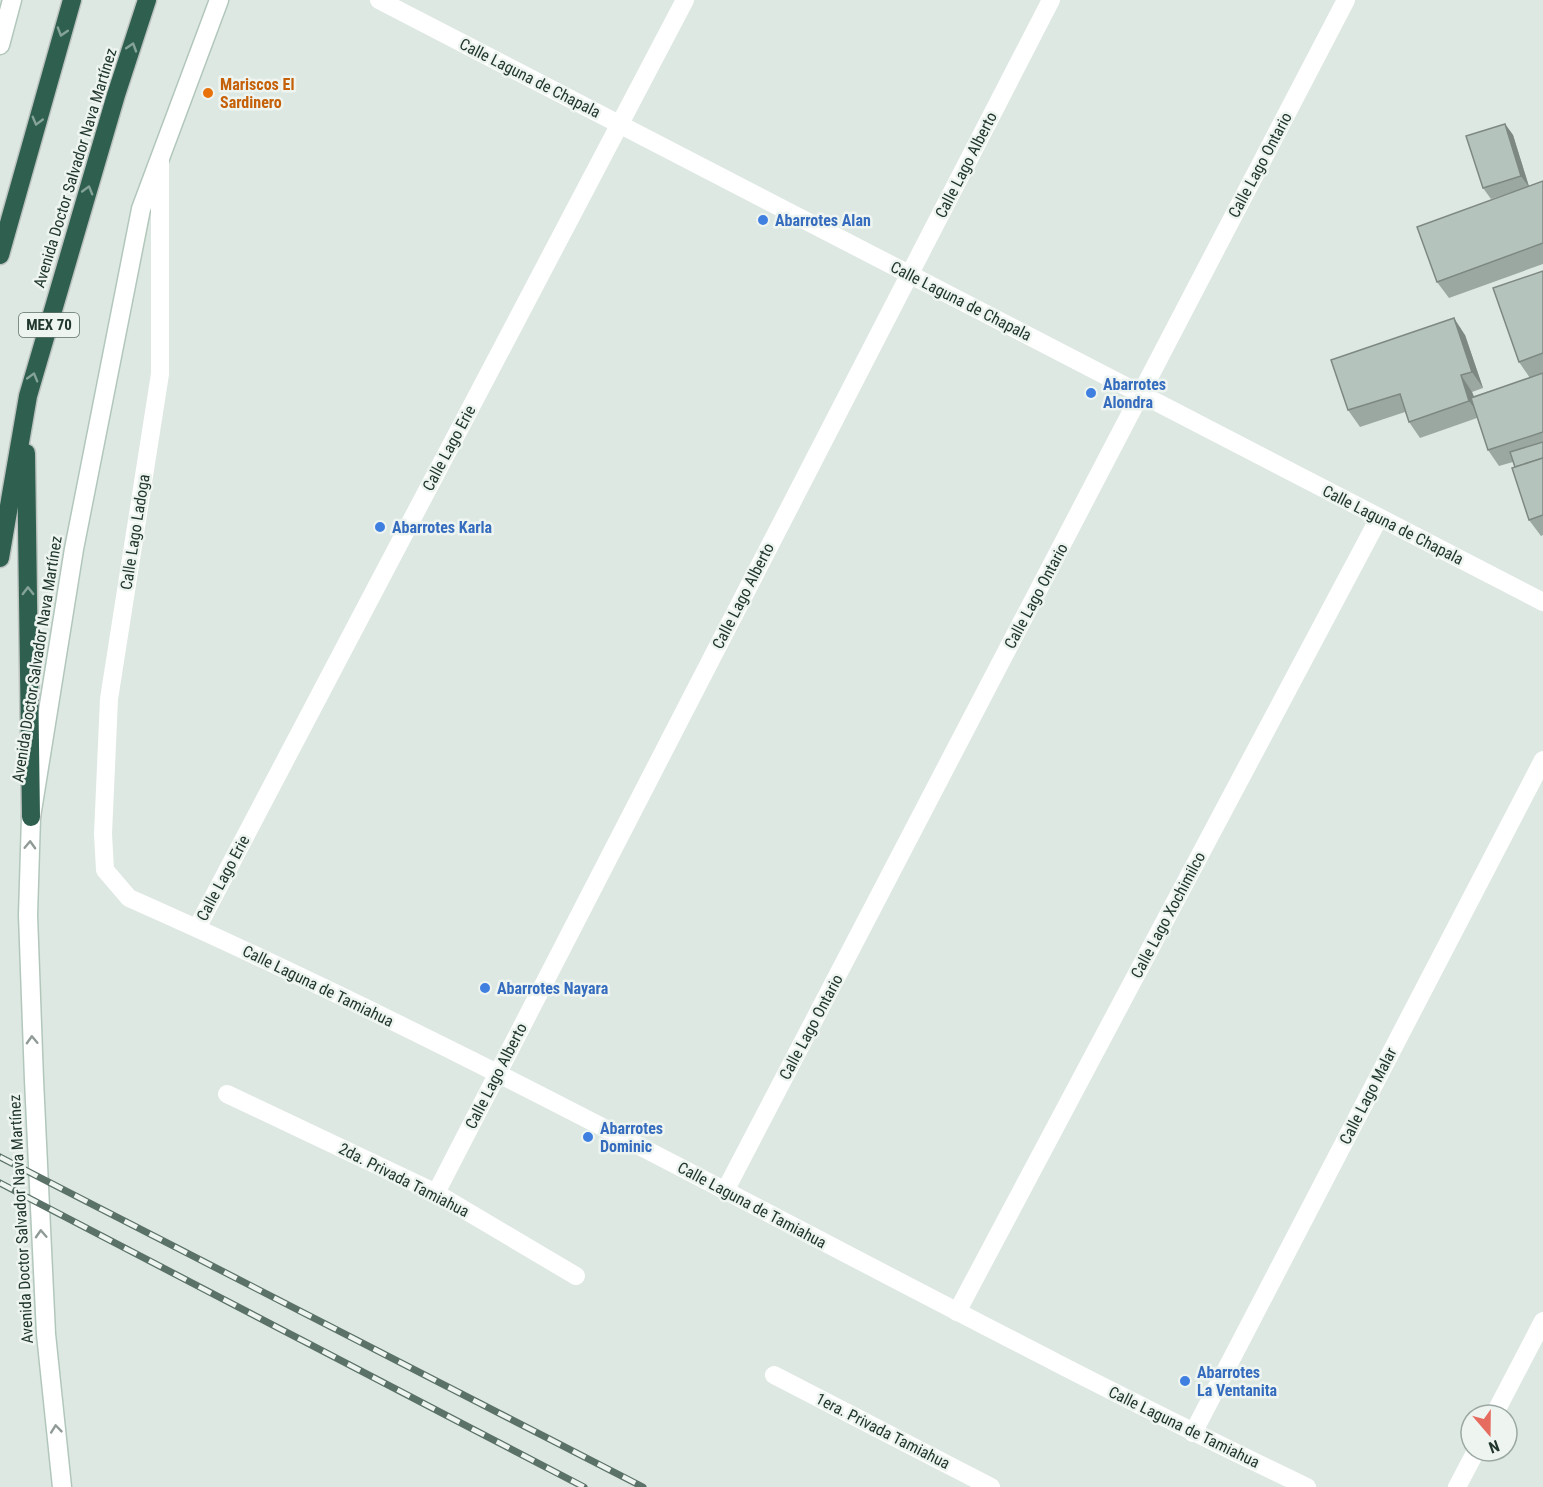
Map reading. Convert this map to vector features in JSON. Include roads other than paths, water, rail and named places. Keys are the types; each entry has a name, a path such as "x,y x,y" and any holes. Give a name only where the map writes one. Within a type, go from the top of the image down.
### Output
{"highway":[{"path":"0,255 52,64 72,0"},
{"name":"Avenida Doctor Salvador Nava Martínez","path":"0,558 26,408 116,95 147,0"},
{"path":"26,408 31,817"}],"street":[{"path":"0,45 12,0"},
{"name":"Avenida Doctor Salvador Nava Martínez","path":"62,1487 46,1334 34,1080 28,915 31,817 74,549 141,209 219,0"},
{"name":"Calle Laguna de Chapala","path":"379,0 1543,602"},
{"name":"Calle Lago Erie","path":"196,928 685,0"},
{"name":"Calle Lago Alberto","path":"436,1193 1051,0"},
{"name":"Calle Lago Ontario","path":"725,1191 1346,0"},
{"name":"Calle Lago Ladoga","path":"129,898 105,870 104,812 109,699 160,374 160,157"},
{"name":"Calle Lago Xochimilco","path":"957,1312 1379,518"},
{"name":"Calle Lago Malar","path":"1193,1433 1543,760"},
{"name":"Calle Laguna de Tamiahua","path":"129,898 498,1072 957,1312 1193,1433 1307,1487"},
{"name":"2da. Privada Tamiahua","path":"228,1094 436,1193 576,1276"},
{"path":"1500,1403 1543,1321"},
{"name":"1era. Privada Tamiahua","path":"774,1375 991,1487"},
{"path":"1457,1487 1470,1463"}],"railway":[{"path":"0,1157 643,1487"},
{"path":"0,1183 584,1487"}],"place":[{"name":"Mariscos El Sardinero","path":"208,93"},
{"name":"Abarrotes Alan","path":"763,220"},
{"name":"Abarrotes Alondra","path":"1091,393"},
{"name":"Abarrotes Karla","path":"380,527"},
{"name":"Abarrotes Nayara","path":"485,988"},
{"name":"Abarrotes Dominic","path":"588,1137"},
{"name":"Abarrotes La Ventanita","path":"1185,1381"}]}
